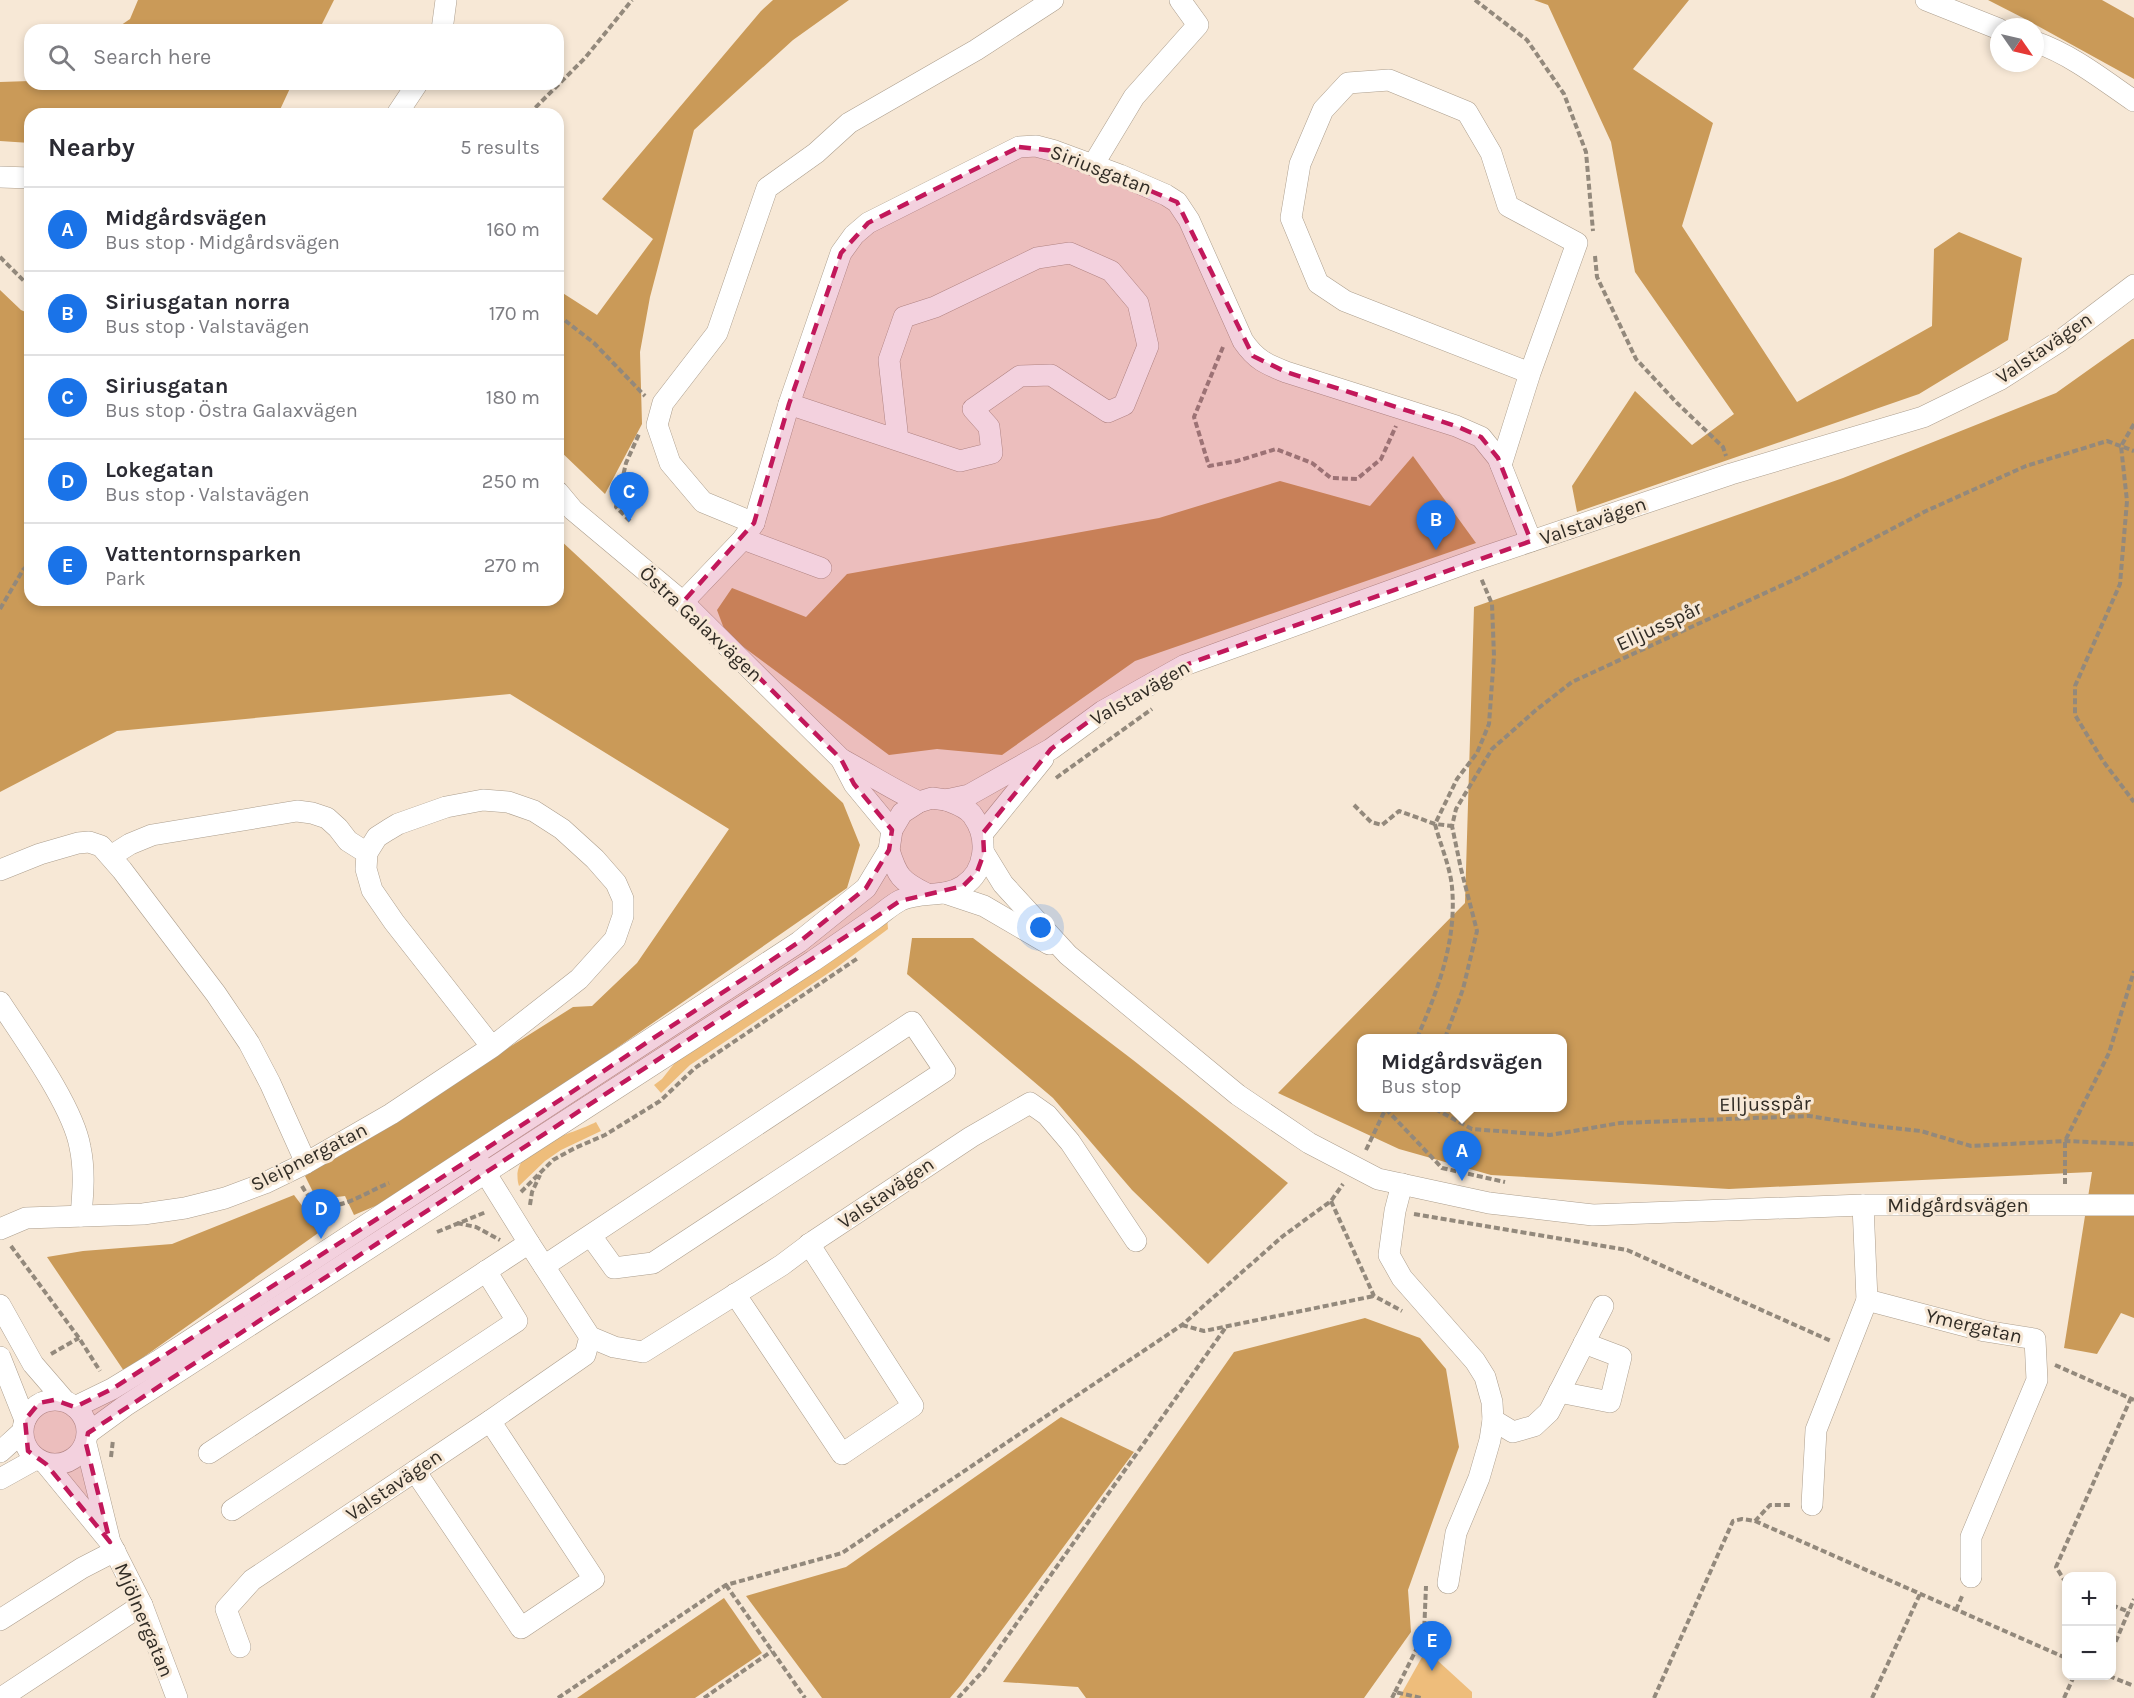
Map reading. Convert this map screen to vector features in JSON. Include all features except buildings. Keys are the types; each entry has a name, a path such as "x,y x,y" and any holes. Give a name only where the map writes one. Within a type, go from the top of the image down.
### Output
{"street":[{"path":"443,24 446,0"},
{"path":"821,567 749,531 703,502 670,463 657,424 663,403 717,333 767,188 816,153 849,123 976,50 1053,0"},
{"path":"1092,165 1134,97 1198,25 1180,0"},
{"path":"1926,0 1990,25"},
{"path":"2044,45 2057,50 2134,101"},
{"path":"1501,465 1530,373 1577,243 1508,206 1491,153 1467,112 1389,80 1348,83 1323,110 1300,164 1291,218 1318,283 1345,301 1530,373"},
{"path":"401,108 413,90"},
{"name":"Siriusgatan","path":"683,602 749,531 789,404 841,253 854,235 878,218 1019,147 1036,146 1092,165 1166,195 1177,202 1189,220 1234,322 1253,356 1268,365 1456,426 1480,437 1498,458 1531,541"},
{"path":"0,177 24,178"},
{"path":"789,404 960,461 992,453 989,427 973,410 1020,376 1051,375 1108,412 1124,405 1148,346 1138,303 1111,271 1070,253 1037,258 935,307 904,317 889,360 898,440"},
{"name":"Valstavägen","path":"0,1479 41,1461 58,1465 71,1461 80,1454 87,1439 125,1406 480,1164 799,942 866,888 902,813 919,802 932,798 946,800 969,795 1051,749 1103,711 1185,665 1531,541 1731,474 1923,417 2001,379 2060,341 2132,284"},
{"name":"Östra Galaxvägen","path":"564,499 573,510 683,602 841,759 854,784 890,840"},
{"name":"Valstavägen","path":"0,1452 24,1426 31,1411 39,1403 54,1400 70,1404 112,1389 813,961 900,901 963,886 977,872 983,843 1051,749"},
{"name":"Östra Galaxvägen","path":"841,759 865,771 888,787 919,802"},
{"name":"Sleipnergatan","path":"0,1229 26,1218 143,1214 185,1209 225,1198 300,1167 391,1114 492,1047 579,979 615,939 623,916 623,899 616,883 595,859 562,829 534,811 508,802 483,800 455,806 398,824 377,837 367,853"},
{"path":"946,800 962,806 973,816 983,843"},
{"path":"111,856 130,844 152,835 297,811 327,818 348,841 367,853 366,869 372,890 394,922 492,1047"},
{"path":"890,840 895,869 901,877 908,884 935,893"},
{"path":"0,870 40,854 78,843 89,842 101,846 216,994 249,1042 270,1083 300,1167"},
{"name":"Midgårdsvägen","path":"983,843 1003,884 1068,955 1238,1095 1309,1143 1378,1179 1489,1203 1593,1215 1863,1205 2134,1205"},
{"name":"Midgårdsvägen","path":"935,893 984,906 1068,955"},
{"path":"0,1002 51,1082 69,1116 80,1146 84,1183 81,1216"},
{"path":"544,1266 912,1022 945,1071 653,1263 614,1268 591,1236"},
{"name":"Valstavägen","path":"240,1647 226,1609 252,1581 585,1355 590,1337 614,1347 643,1352 782,1265 809,1244 971,1137 1030,1103 1047,1115 1070,1142 1136,1241"},
{"path":"480,1164 590,1337"},
{"path":"1402,1184 1395,1211 1389,1255 1402,1278 1475,1360 1485,1377 1492,1402 1493,1420 1490,1440 1479,1478 1456,1533 1448,1583"},
{"path":"1812,1505 1815,1430 1867,1300 1863,1205"},
{"path":"209,1453 529,1243"},
{"path":"735,1294 842,1454 913,1406 809,1244"},
{"path":"232,1510 517,1321 486,1271"},
{"name":"Ymergatan","path":"1867,1300 1985,1331 2035,1339 2037,1380 1971,1537 1971,1577"},
{"path":"0,1305 33,1364 86,1422 87,1439"},
{"path":"1493,1420 1514,1432 1534,1426 1549,1412 1603,1306"},
{"path":"1559,1392 1610,1402 1621,1357 1584,1343"},
{"path":"0,1357 24,1426 24,1443 41,1461"},
{"path":"415,1471 521,1628 594,1579 490,1421"},
{"name":"Mjölnergatan","path":"87,1439 112,1547"},
{"name":"Mjölnergatan","path":"41,1461 112,1547 142,1605 177,1698"},
{"path":"0,1620 112,1547"},
{"path":"1,1698 142,1605"}],"path":[{"path":"564,79 585,58 632,0"},
{"path":"1475,0 1527,40 1564,94 1586,152 1593,231"},
{"path":"535,108 553,90"},
{"path":"1595,254 1597,277 1636,359 1723,447 1731,474"},
{"path":"0,257 24,281"},
{"path":"564,320 594,343 647,398"},
{"path":"1234,322 1194,417 1209,466 1237,461 1276,449 1312,463 1331,478 1357,479 1381,459 1404,409"},
{"path":"2134,424 2121,446 2127,501 2120,584 2075,686 2075,715 2103,761 2134,802"},
{"path":"630,522 616,507 626,463 643,425"},
{"name":"Elljusspår","path":"1452,826 1456,808 1492,748 1572,682 1802,576 1926,511 2026,466 2107,441 2134,451"},
{"path":"0,609 24,569"},
{"path":"1419,1034 1434,1000 1452,932 1452,885 1435,824 1457,780 1477,753 1489,724 1494,656 1492,604 1481,578"},
{"path":"1064,771 1160,705"},
{"path":"1354,805 1371,822 1382,825 1399,811 1435,824 1452,826 1477,931 1463,989 1446,1034"},
{"path":"2065,1204 2065,1141 2109,1053 2134,971"},
{"path":"1366,1151 1384,1112"},
{"path":"1390,1112 1442,1168 1512,1184"},
{"name":"Elljusspår","path":"1444,1112 1472,1129 1550,1136 1620,1123 1809,1116 1922,1131 1971,1146 2065,1141 2134,1144"},
{"path":"300,1167 306,1194 322,1206 344,1203 393,1181"},
{"path":"558,1698 726,1585 842,1553 1182,1326 1283,1236 1331,1201 1345,1181"},
{"path":"1331,1201 1374,1296 1407,1314"},
{"path":"1395,1211 1627,1250 1848,1348"},
{"path":"1182,1326 1204,1331 1374,1296"},
{"path":"958,1698 983,1671 1226,1327"},
{"path":"2036,1357 2132,1399 2056,1567 2062,1576"},
{"path":"1755,1521 1770,1505 1812,1505"},
{"path":"1653,1698 1733,1521 1742,1519 1755,1521 2062,1656"},
{"path":"1392,1698 1424,1634 1426,1580"},
{"path":"726,1585 805,1698"},
{"path":"1872,1698 1920,1594"},
{"path":"2116,1641 2134,1599"},
{"path":"2116,1607 2129,1612"},
{"path":"704,1698 772,1651"},
{"path":"2116,1679 2134,1686"},
{"path":"2064,1698 2072,1680"},
{"path":"1395,1692 1421,1698"}],"highlighted area":[{"path":"1019,147 1055,151 1177,202 1253,356 1286,372 1456,426 1481,437 1498,458 1531,541 1185,665 1103,711 1051,749 983,833 984,853 977,872 963,886 900,901 88,1433 86,1444 110,1542 46,1464 28,1451 25,1420 39,1403 54,1400 75,1407 112,1389 475,1156 799,942 866,888 889,850 892,830 854,784 841,759 683,602 754,523 789,404 841,253 868,223"}],"shaded area":[{"path":"138,0 334,0 322,24 123,24 130,19"},
{"path":"773,0 849,0 793,40 694,130 650,297 640,352 642,424 605,494 564,455 564,294 597,315 653,239 602,199 761,11"},
{"path":"1534,0 1689,0 1633,69 1713,123 1682,226 1797,402 1932,326 1934,249 1959,232 2022,258 2008,340 1919,394 1577,512 1572,486 1635,391 1692,445 1734,414 1635,272 1611,142 1548,5"},
{"path":"1988,0 2102,0 2134,18 2134,79 2044,29 2044,18 2023,18"},
{"path":"24,81 24,90 289,90 281,108 24,108 24,143 0,141 0,82"},
{"path":"0,290 24,311 24,606 564,606 564,544 843,803 860,845 847,888 411,1191 354,1215 345,1196 329,1198 314,1194 305,1176 573,1007 592,1006 637,963 729,829 510,694 117,731 0,792"},
{"path":"2134,339 2134,1318 2121,1313 2097,1354 2064,1348 2092,1172 1729,1189 1491,1175 1399,1149 1278,1093 1465,903 1474,607 1843,478 2056,393"},
{"path":"1413,456 1476,543 1135,661 1002,755 937,749 889,755 726,634 717,610 732,588 806,617 847,574 1159,518 1280,481 1370,506"},
{"path":"887,917 888,929 836,968 690,1065 661,1093 654,1085 662,1079 677,1060"},
{"path":"912,938 973,938 1133,1060 1288,1183 1208,1264 1132,1190 1053,1098 907,974"},
{"path":"596,1122 601,1131 561,1150 545,1161 519,1186 518,1172 522,1161 531,1152 543,1144"},
{"path":"294,1195 321,1231 124,1371 47,1257 83,1251 172,1244"},
{"path":"1365,1318 1420,1338 1446,1369 1459,1447 1408,1590 1411,1632 1364,1698 1086,1698 1078,1687 1003,1682 1234,1352"},
{"path":"1061,1417 1134,1452 950,1698 822,1698 746,1596 846,1567"},
{"path":"724,1598 762,1653 695,1698 577,1698"},
{"path":"1426,1650 1472,1692 1472,1698 1399,1698"}],"place":[{"name":"Siriusgatan","path":"629,522"},
{"name":"Siriusgatan norra","path":"1436,550"},
{"name":"Midgårdsvägen","path":"1462,1181"},
{"name":"Lokegatan","path":"321,1239"},
{"name":"Vattentornsparken","path":"1432,1671"}]}
